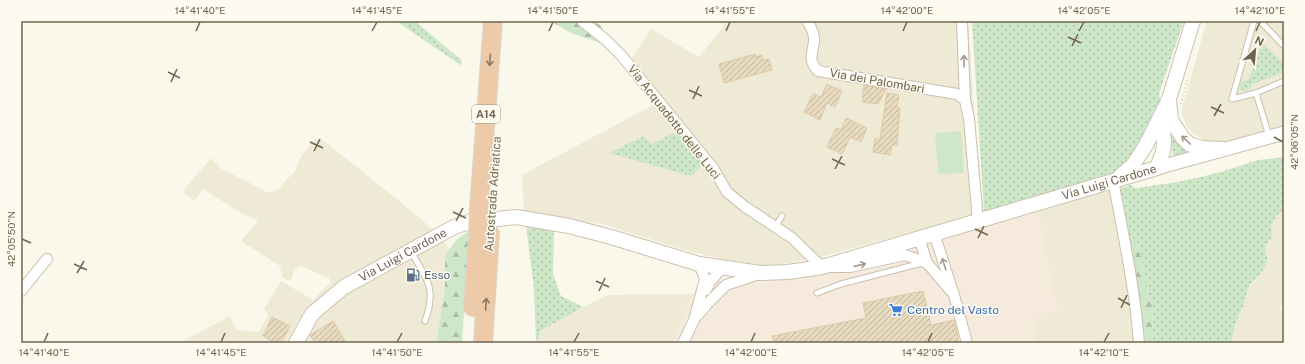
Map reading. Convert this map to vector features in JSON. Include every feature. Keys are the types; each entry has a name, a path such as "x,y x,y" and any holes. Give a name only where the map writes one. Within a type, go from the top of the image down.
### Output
{"highway":[{"name":"Autostrada Adriatica","path":"486,206 492,21"},
{"name":"Autostrada Adriatica","path":"471,343 484,235 505,21"},
{"name":"Autostrada Adriatica","path":"483,343 484,235"}],"main road":[{"path":"1116,179 1133,165 1151,137 1169,99 1193,21"},
{"path":"1169,99 1171,120 1182,137 1189,144 1200,148 1222,149"},
{"path":"1157,168 1163,152 1164,142 1162,114"},
{"path":"1151,137 1150,147 1152,160 1157,168"},
{"name":"Via Luigi Cardone","path":"296,343 312,314 344,287 454,227 469,222 516,217 590,231 698,264 761,273 788,272 822,267 1157,168"}],"street":[{"name":"Via Acquadotto delle Luci","path":"582,21 606,40 621,55 713,168 727,192 744,206 792,238 822,267"},
{"name":"Via dei Palombari","path":"807,21 812,28 815,40 811,61 818,70 958,94 965,100"},
{"path":"962,21 965,100 969,119 978,221"},
{"name":"Via Luigi Cardone","path":"1157,168 1284,133"},
{"path":"1116,179 1131,274 1139,343"},
{"path":"934,233 954,295 967,343"},
{"path":"919,238 922,251 927,262 954,295"},
{"name":"Via Luigi Cardone","path":"822,267 850,267 905,255 927,262"},
{"path":"21,290 47,259"},
{"name":"Via Luigi Cardone","path":"698,264 706,279 704,302"},
{"name":"Via Luigi Cardone","path":"683,343 704,302 720,281 722,268"},
{"name":"Via Luigi Cardone","path":"704,302 726,285 761,273"}],"lane":[{"path":"1254,21 1232,99 1256,93 1284,81"},
{"path":"1260,21 1284,46"},
{"path":"1256,93 1270,137"},
{"path":"775,227 782,216"},
{"path":"410,251 429,282 431,294 430,307 425,321"},
{"path":"817,293 841,284 927,262"}],"shaded area":[{"path":"728,21 968,21 979,182 984,212 821,257 772,266 729,261 691,252 605,225 524,211 522,175 655,104 630,61 651,29 699,57"},
{"path":"1207,21 1284,21 1284,126 1214,146 1208,144 1187,128 1181,112"},
{"path":"317,139 323,140 419,217 434,231 337,284 321,296 297,323 290,343 179,343 230,316 237,330 259,332 268,315 264,309 281,281 313,300 331,282 329,278 301,266 293,270 291,280 287,280 282,277 280,266 241,241 258,221 241,213 203,189 194,201 182,192 211,158 222,169 269,193 278,189 295,171 300,158 309,146"},
{"path":"1118,189 1140,343 1034,343 1035,320 1049,310 1058,314 1037,209"},
{"name":"Centro del Vasto","path":"1037,209 1058,314 1049,311 1035,320 1034,343 672,343 700,282 767,281 823,273"},
{"path":"1284,210 1284,299 1280,308 1284,313 1284,343 1232,343 1232,334 1235,322 1247,297 1249,288 1267,264 1265,247 1270,241 1271,225 1277,215"},
{"path":"442,239 449,250 446,254 445,289 436,343 304,343 319,315 355,286"},
{"path":"694,294 672,343 537,343 539,331 608,295"}],"green space":[{"path":"396,21 415,21 461,60 462,66"},
{"path":"555,21 595,21 603,28 602,30 606,35 601,43 573,34 555,24"},
{"path":"972,21 1184,21 1159,93 1162,114 1123,174 984,212"},
{"path":"1262,42 1284,64 1284,72 1253,84 1248,90 1241,90 1240,84 1249,79"},
{"path":"1170,128 1179,144 1194,155 1173,158"},
{"path":"678,131 705,163 691,176 609,153 644,136 651,144"},
{"path":"961,131 964,173 938,174 935,133"},
{"path":"1284,156 1284,210 1277,215 1271,225 1272,237 1265,247 1267,256 1266,265 1248,288 1246,299 1235,326 1232,343 1152,343 1152,304 1139,248 1137,243 1126,237 1118,189 1131,185 1135,188 1166,184 1210,175 1254,161"},
{"path":"526,225 554,230 553,274 561,296 583,307 540,331 537,343 534,289"},
{"path":"469,231 462,343 436,343 445,289 446,254 457,239"},
{"path":"1126,237 1135,239 1140,252 1152,304 1152,343 1140,343"}],"building":[{"path":"755,54 755,57 762,55 763,61 769,59 772,70 724,83 719,64"},
{"path":"827,84 842,91 835,107 827,103 820,120 804,112 813,94 821,97"},
{"path":"864,85 886,89 878,104 862,102"},
{"path":"887,93 899,95 897,107 900,108 897,146 892,145 890,155 873,152 875,139 880,139"},
{"path":"846,118 867,128 861,142 850,137 842,154 827,147 836,128 841,130"},
{"name":"Centro del Vasto","path":"923,291 931,325 954,320 959,343 774,343 772,336 866,318 863,303"},
{"path":"272,317 290,326 281,343 275,343 263,336"},
{"path":"333,321 346,343 315,343 310,335"}],"place":[{"name":"Esso","path":"413,275"},
{"name":"Centro del Vasto","path":"896,310"}]}
